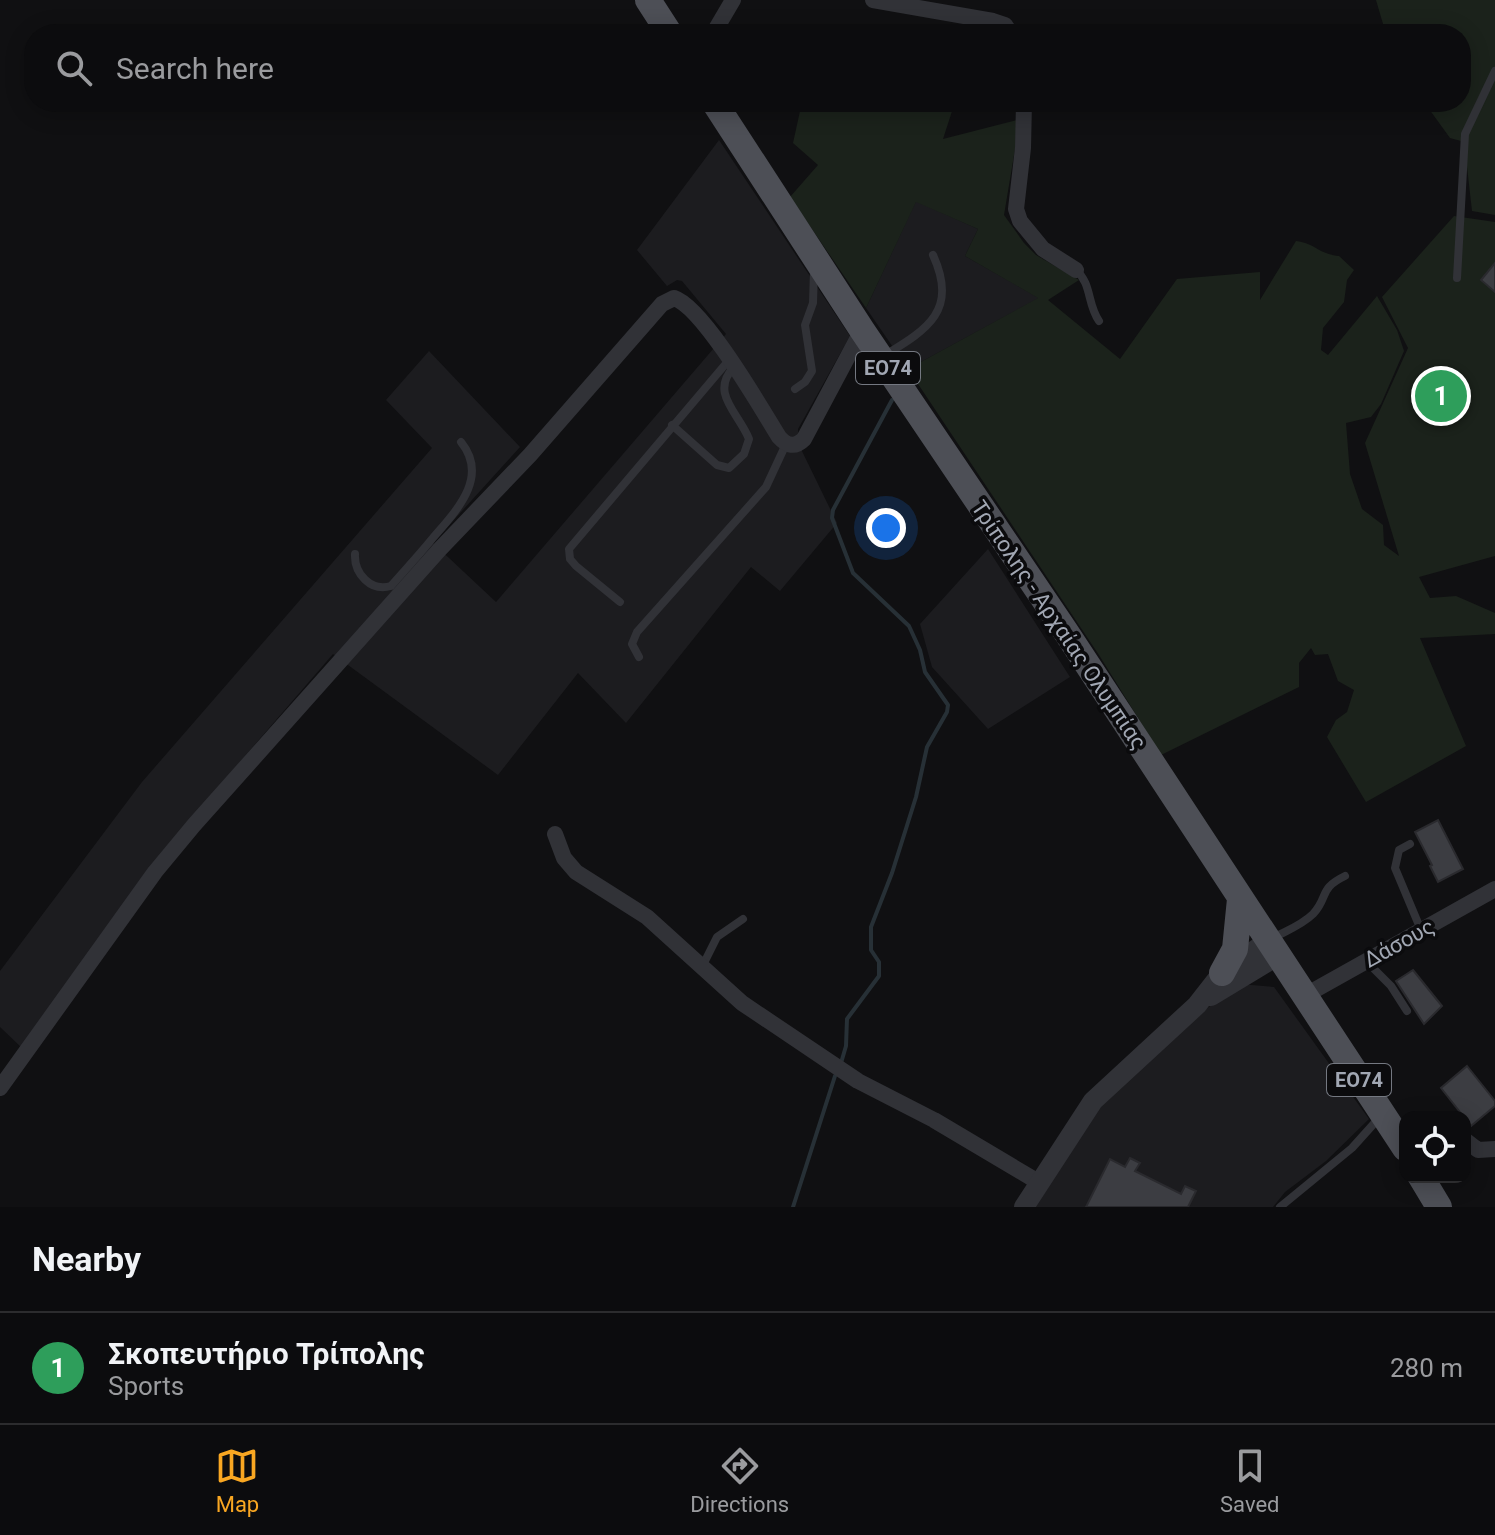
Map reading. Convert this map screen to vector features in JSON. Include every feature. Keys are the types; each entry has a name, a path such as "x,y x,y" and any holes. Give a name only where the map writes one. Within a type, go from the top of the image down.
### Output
{"main road":[{"path":"648,0 664,24"},
{"name":"Τρίπολης - Αρχαίας Ολυμπίας","path":"721,112 1399,1139"},
{"path":"1222,973 1235,949 1240,899"}],"street":[{"path":"719,24 733,0"},
{"path":"873,0 1002,24"},
{"path":"1024,112 1016,209 1020,221 1043,249 1076,270"},
{"path":"0,1088 155,872 412,572 530,455 669,299 681,300 685,304 732,363 786,444 796,444 804,439 862,330"},
{"path":"555,834 564,858 576,872 647,917 742,1003 858,1081 934,1120 1040,1183"},
{"name":"Δάσους","path":"1304,996 1495,889"},
{"path":"1197,1005 1222,973 1273,948"},
{"path":"1024,1207 1093,1101 1197,1005 1273,948"},
{"path":"1471,1145 1478,1150 1495,1149"}],"lane":[{"path":"1457,278 1465,134 1495,71"},
{"path":"881,358 925,330 937,313 942,284 933,255"},
{"path":"795,389 805,382 812,371 805,325 813,303 816,258"},
{"path":"1076,270 1086,278 1093,313 1099,321"},
{"path":"672,425 717,465 729,468 739,461 749,439 722,388 732,363"},
{"path":"620,602 576,566 568,554 569,549 672,425 732,363"},
{"path":"355,554 359,572 378,588 391,586 412,572 470,489 471,459 461,442"},
{"path":"639,657 632,644 637,632 766,487 786,444"},
{"path":"1410,844 1397,854 1395,868 1421,930"},
{"path":"1273,948 1307,919 1319,905 1325,888 1345,876"},
{"path":"702,967 717,937 743,919"},
{"path":"1366,961 1391,986 1407,1011"},
{"path":"1280,1207 1342,1157 1382,1115"}],"shaded area":[{"path":"1376,0 1495,0 1495,215 1472,211 1465,149 1461,141 1450,138 1431,112 1471,112 1471,24 1383,24"},
{"path":"800,112 952,112 943,139 1017,120 1004,215 1036,255 1079,280 1048,300 1120,359 1177,279 1260,272 1260,300 1296,241 1339,256 1354,270 1347,280 1344,302 1323,328 1321,350 1328,355 1377,296 1397,330 1404,351 1381,404 1371,417 1346,423 1350,474 1362,509 1383,525 1384,545 1399,556 1365,443 1408,348 1382,297 1454,216 1495,222 1495,556 1419,577 1430,598 1456,596 1495,613 1495,634 1420,638 1466,746 1366,802 1327,737 1336,720 1347,712 1354,690 1338,681 1328,654 1315,655 1311,648 1299,663 1299,687 1161,755 1099,655 908,369 1038,298 965,256 978,229 916,202 866,308 790,197 818,165 793,143"},
{"path":"719,140 850,336 798,429 799,445 837,523 780,591 751,567 626,723 578,673 498,775 333,654 189,821 22,1048 0,1027 0,971 142,782 432,448 386,400 429,351 520,447 433,543 496,602 726,334 682,281 677,280 667,286 637,250"},
{"path":"916,201 978,229 965,256 1039,298 908,369 866,308"},
{"path":"988,549 1070,677 988,729 932,667 920,624"},
{"path":"1240,984 1274,987 1369,1119 1326,1161 1285,1192 1273,1207 1034,1207 1104,1096"}],"building":[{"path":"1495,263 1495,292 1481,280"},
{"path":"1438,820 1463,869 1438,882 1415,832"},
{"path":"1413,970 1442,1006 1424,1024 1396,981"},
{"path":"1467,1066 1495,1101 1495,1106 1471,1126 1471,1111 1459,1111 1441,1088"},
{"path":"1130,1158 1140,1163 1135,1171 1181,1194 1185,1186 1196,1191 1188,1207 1086,1207 1110,1159 1125,1167"}],"waterway":[{"path":"841,1063 846,1046 847,1019 879,976 879,962 871,950 871,927 916,797 927,747 948,705 925,672 920,650 909,626 853,573 832,518 833,510 892,400"},
{"path":"793,1207 835,1076"}],"place":[{"name":"Σκοπευτήριο Τρίπολης","path":"1441,396"}]}
